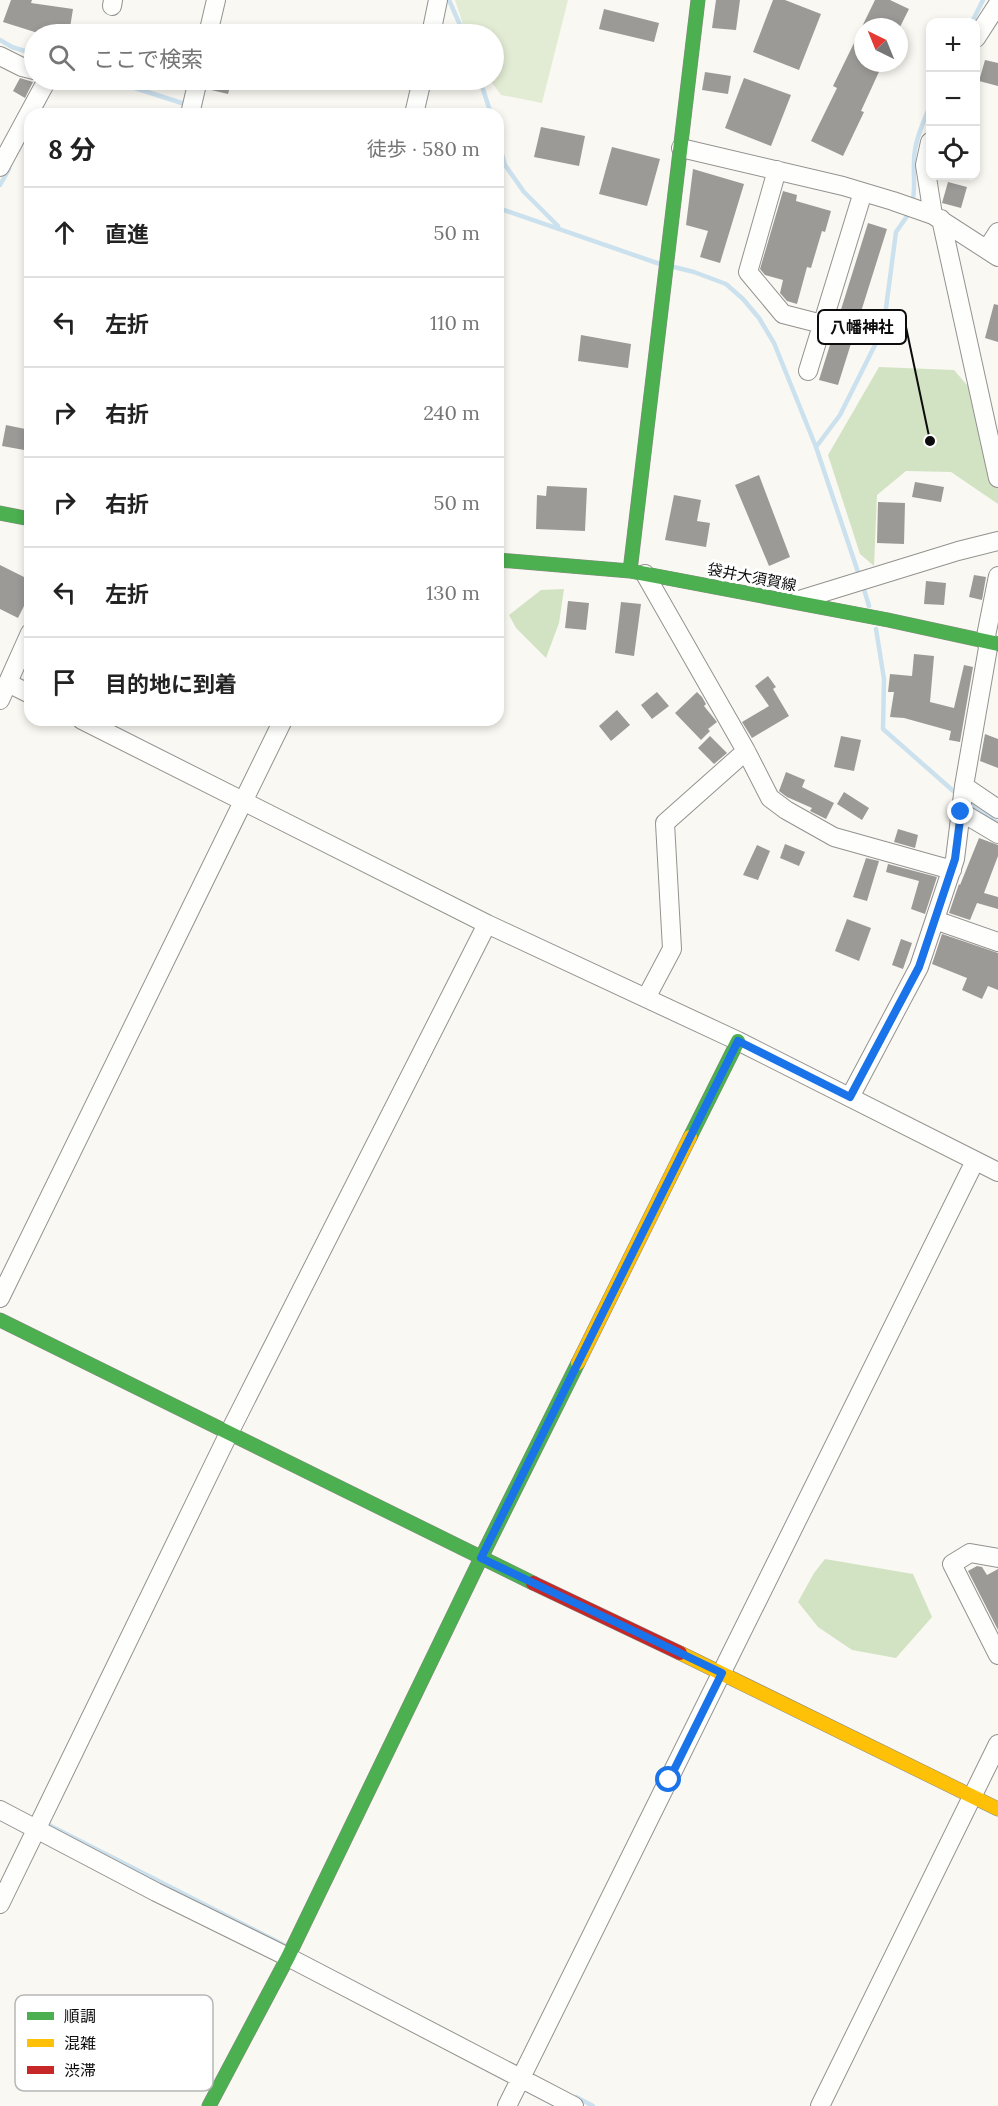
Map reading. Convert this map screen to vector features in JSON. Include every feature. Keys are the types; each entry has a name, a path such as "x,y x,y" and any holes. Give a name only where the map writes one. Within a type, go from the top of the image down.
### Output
{"street":[{"path":"210,24 216,0"},
{"path":"433,24 438,0"},
{"path":"698,0 638,572 746,751 770,798 786,810 834,837 952,870"},
{"path":"980,31 998,4"},
{"path":"0,56 24,68"},
{"path":"32,108 42,90"},
{"path":"191,108 196,90"},
{"path":"415,108 420,90"},
{"path":"0,167 24,123"},
{"path":"681,148 863,192 937,217 992,253 998,232"},
{"path":"777,170 748,272 783,314 822,324"},
{"path":"928,180 998,478"},
{"path":"808,371 863,192"},
{"path":"0,513 24,518"},
{"path":"795,602 958,551 998,541"},
{"name":"袋井大須賀線","path":"504,561 638,572 990,642"},
{"path":"850,1097 919,967 952,870 964,786 990,642 998,576"},
{"path":"0,700 24,647"},
{"path":"8,683 24,691"},
{"path":"94,726 487,924 738,1041 998,1172"},
{"path":"0,1298 280,726"},
{"path":"646,998 672,949 665,823 746,751"},
{"path":"964,786 998,809"},
{"path":"961,812 998,834"},
{"path":"935,920 998,942"},
{"path":"0,1904 229,1433 487,924"},
{"path":"209,2106 288,1958 481,1558 738,1041"},
{"path":"507,2106 975,1161"},
{"path":"0,1320 481,1558 722,1673 998,1809"},
{"path":"998,1558 970,1553 952,1564 998,1655"},
{"path":"820,2106 998,1744"},
{"path":"0,1810 574,2106"}],"green space":[{"path":"455,0 568,0 542,103 501,95 497,90 504,90 504,24 463,24"},
{"path":"879,367 954,370 981,401 998,478 998,504 951,472 906,471 877,495 874,566 860,554 828,455"},
{"path":"564,589 559,623 546,658 516,628 509,615 541,590"},
{"path":"825,1559 913,1574 932,1617 896,1658 852,1650 818,1627 798,1602 814,1573"}],"building":[{"path":"11,0 32,0 31,3 73,9 71,24 24,24 24,29 3,22"},
{"path":"716,0 740,0 736,30 712,28"},
{"path":"773,0 785,0 821,14 799,70 753,52"},
{"path":"875,0 890,0 909,9 904,18 866,18"},
{"path":"604,9 659,23 654,42 599,29"},
{"path":"854,43 854,72 879,72 861,111 864,112 843,156 811,141 837,88 833,86"},
{"path":"985,60 998,63 998,86 980,81"},
{"path":"705,72 731,76 728,94 702,90"},
{"path":"20,78 24,79 24,90 29,90 25,98 13,91"},
{"path":"744,78 791,95 771,146 725,128"},
{"path":"211,90 229,90 228,94"},
{"path":"541,127 585,136 579,166 534,157"},
{"path":"612,147 660,159 647,206 599,194"},
{"path":"693,169 744,184 720,263 700,257 708,231 686,225"},
{"path":"948,182 967,187 961,208 942,203"},
{"path":"783,191 797,195 796,201 831,211 825,232 822,231 811,268 807,267 797,304 787,301 780,293 783,280 765,275 760,269"},
{"path":"868,223 887,229 838,385 819,380"},
{"path":"994,304 998,305 998,342 985,338"},
{"path":"581,335 631,344 628,368 578,361"},
{"path":"6,425 24,429 24,450 2,446"},
{"path":"759,475 790,557 769,566 735,485"},
{"path":"915,482 944,487 941,502 912,497"},
{"path":"547,486 587,488 585,531 536,529 537,495 546,496"},
{"path":"674,495 701,500 697,521 710,523 706,547 665,540"},
{"path":"878,502 905,503 904,544 877,543"},
{"path":"0,565 24,577 24,606 18,618 0,609"},
{"path":"974,575 986,577 982,600 969,597"},
{"path":"926,581 946,583 944,605 924,604"},
{"path":"568,601 589,603 586,630 565,628"},
{"path":"621,602 641,604 634,656 615,653"},
{"path":"914,654 934,656 930,702 954,708 964,665 973,667 960,742 949,740 951,731 904,718 890,717 894,692 888,692 890,674 912,676"},
{"path":"768,676 776,687 773,689 789,716 752,738 742,722 769,706 755,686"},
{"path":"657,692 669,706 652,719 641,705"},
{"path":"697,692 706,704 704,706 717,722 708,729 710,731 701,740 675,713"},
{"path":"617,710 630,725 611,741 599,726"},
{"path":"985,734 998,739 998,768 980,761"},
{"path":"710,736 727,753 714,764 698,748"},
{"path":"841,736 861,740 854,771 834,767"},
{"path":"786,772 805,780 802,787 834,803 826,819 810,811 812,808 779,791"},
{"path":"844,792 869,808 862,820 837,804"},
{"path":"898,829 918,835 915,848 894,842"},
{"path":"979,838 998,845 998,856 984,893 998,897 998,909 977,903 970,920 949,913"},
{"path":"785,844 805,852 799,866 780,858"},
{"path":"757,845 770,851 758,880 743,875"},
{"path":"866,858 879,861 867,901 853,897"},
{"path":"888,864 937,877 925,914 911,909 919,881 886,872"},
{"path":"847,919 871,928 859,961 835,951"},
{"path":"942,934 998,953 998,990 988,986 982,999 962,990 967,978 932,964"},
{"path":"901,939 912,943 903,969 892,965"},
{"path":"977,1566 982,1567 987,1575 998,1569 998,1630 968,1571"}],"waterway":[{"path":"449,0 460,24"},
{"path":"974,18 983,0"},
{"path":"0,40 24,51"},
{"path":"141,90 188,105"},
{"path":"483,90 489,108"},
{"path":"912,204 914,154 926,116"},
{"path":"504,161 524,192 558,226"},
{"path":"0,185 9,169"},
{"path":"504,210 660,264"},
{"path":"816,447 840,415 875,345 886,308 896,232 910,212"},
{"path":"674,267 726,284 759,318 774,343 816,447 860,578"},
{"path":"863,586 869,606"},
{"path":"876,629 884,679 883,729 959,796"},
{"path":"967,803 998,823"},
{"path":"43,1822 284,1945"},
{"path":"576,2097 593,2106"}],"traffic: fast":[{"path":"630,571 698,0"},
{"path":"0,513 24,518"},
{"path":"504,560 630,571 888,620 998,644"},
{"path":"690,1137 738,1041"},
{"path":"0,1320 533,1583"},
{"path":"209,2106 288,1957 578,1363"}],"traffic: slow":[{"path":"578,1363 690,1137"},
{"path":"680,1653 998,1809"}],"traffic: jam":[{"path":"533,1583 680,1653"}],"place":[{"name":"八幡神社","path":"930,441"}],"route":[{"path":"669,1780 722,1673 481,1558 738,1041 850,1097 919,967 955,859 961,812"}]}
